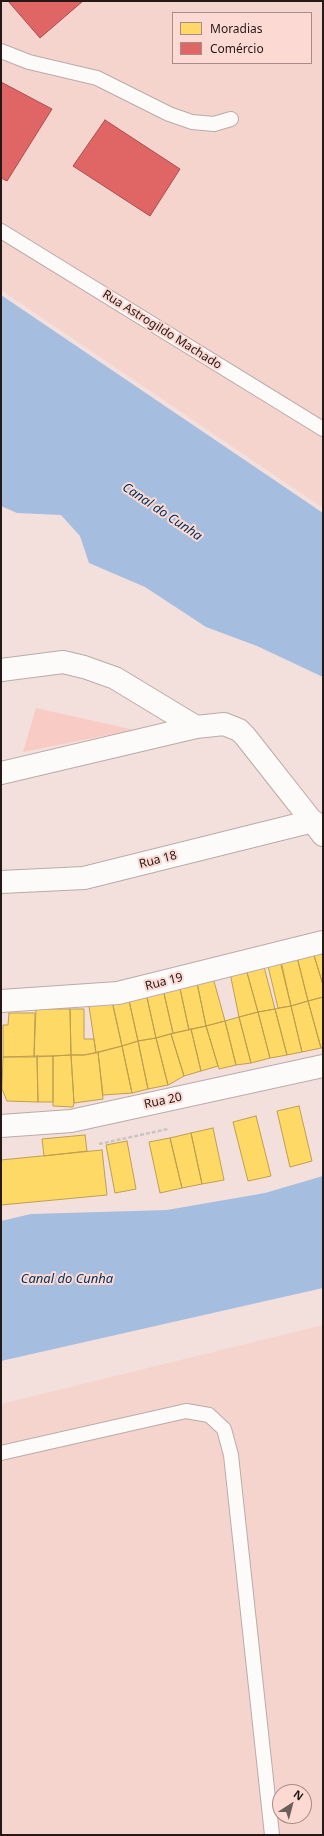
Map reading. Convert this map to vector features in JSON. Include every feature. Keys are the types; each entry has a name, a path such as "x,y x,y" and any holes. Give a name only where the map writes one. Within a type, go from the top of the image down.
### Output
{"street":[{"path":"1,670 63,662 84,667 115,678 196,727"},
{"path":"1,774 196,727 224,724 239,730 318,828"},
{"name":"Rua 18","path":"1,882 84,878 318,828"},
{"name":"Rua 19","path":"1,1001 118,993 323,942"},
{"name":"Rua 20","path":"1,1126 71,1121 323,1066"}],"lane":[{"path":"1,51 29,62 97,78 169,114 192,122 214,124 231,119"},
{"name":"Rua Astrogildo Machado","path":"1,231 323,429"},
{"path":"1,1453 186,1411 209,1415 224,1429 231,1455 272,1835"}],"shaded area":[{"path":"1,1 323,1 323,508 1,290"},
{"path":"36,708 134,730 23,752"},
{"path":"323,1325 323,1835 1,1835 1,1404"}],"water":[{"path":"1,295 323,513 323,677 257,646 206,627 145,587 89,563 80,536 61,515 17,513 1,506"},
{"name":"Canal do Cunha","path":"323,1176 323,1288 1,1361 1,1221 31,1214 167,1210 265,1193"}],"building: Moradias":[{"path":"323,948 323,985 313,952"},
{"path":"313,952 323,985 323,997 308,1001 296,953"},
{"path":"296,953 308,1001 291,1006 279,957"},
{"path":"281,961 291,1006 278,1008 268,966"},
{"path":"263,963 275,1009 258,1012 246,969"},
{"path":"246,969 258,1012 239,1017 230,973"},
{"path":"212,974 225,1021 206,1026 196,978"},
{"path":"196,978 206,1026 189,1030 179,984"},
{"path":"179,984 189,1030 173,1033 163,989"},
{"path":"163,989 173,1033 156,1038 146,993"},
{"path":"146,993 156,1038 138,1041 128,996"},
{"path":"128,996 138,1041 122,1046 112,1001"},
{"path":"323,997 323,1048 321,1048 308,1001"},
{"path":"112,1001 122,1046 96,1053 89,1006"},
{"path":"308,1001 321,1048 302,1052 291,1006"},
{"path":"291,1006 302,1052 287,1055 275,1009"},
{"path":"36,1009 70,1009 71,1055 34,1057"},
{"path":"70,1009 84,1009 84,1039 94,1039 96,1053 71,1055"},
{"path":"275,1009 287,1055 270,1058 258,1012"},
{"path":"258,1012 270,1058 251,1063 239,1017"},
{"path":"9,1013 35,1013 34,1057 3,1057 3,1025 8,1025"},
{"path":"239,1017 251,1063 236,1065 225,1021"},
{"path":"225,1021 236,1065 219,1069 206,1026"},
{"path":"206,1026 218,1066 201,1071 191,1029"},
{"path":"191,1029 201,1071 184,1076 171,1034"},
{"path":"171,1034 184,1076 168,1085 156,1038"},
{"path":"156,1038 168,1085 148,1089 138,1041"},
{"path":"138,1041 148,1089 132,1093 122,1046"},
{"path":"122,1046 132,1093 103,1095 98,1052"},
{"path":"98,1052 103,1099 74,1103 71,1055 84,1055"},
{"path":"71,1055 73,1107 53,1106 53,1056"},
{"path":"37,1056 53,1056 53,1102 38,1102"},
{"path":"37,1056 38,1102 7,1101 2,1089 3,1057"},
{"path":"299,1106 312,1161 290,1167 277,1111"},
{"path":"256,1116 271,1176 248,1181 233,1122"},
{"path":"213,1128 224,1180 202,1184 191,1133"},
{"path":"191,1133 202,1184 182,1188 170,1138"},
{"path":"85,1135 87,1151 44,1156 42,1139"},
{"path":"170,1138 182,1188 160,1193 149,1142"},
{"path":"127,1141 136,1189 115,1193 106,1145"},
{"path":"102,1150 107,1195 1,1205 1,1160"}],"building: Comércio":[{"path":"8,1 83,1 40,38"},
{"path":"1,82 52,109 7,181 1,178"},
{"path":"105,120 180,169 150,216 73,166"}]}
